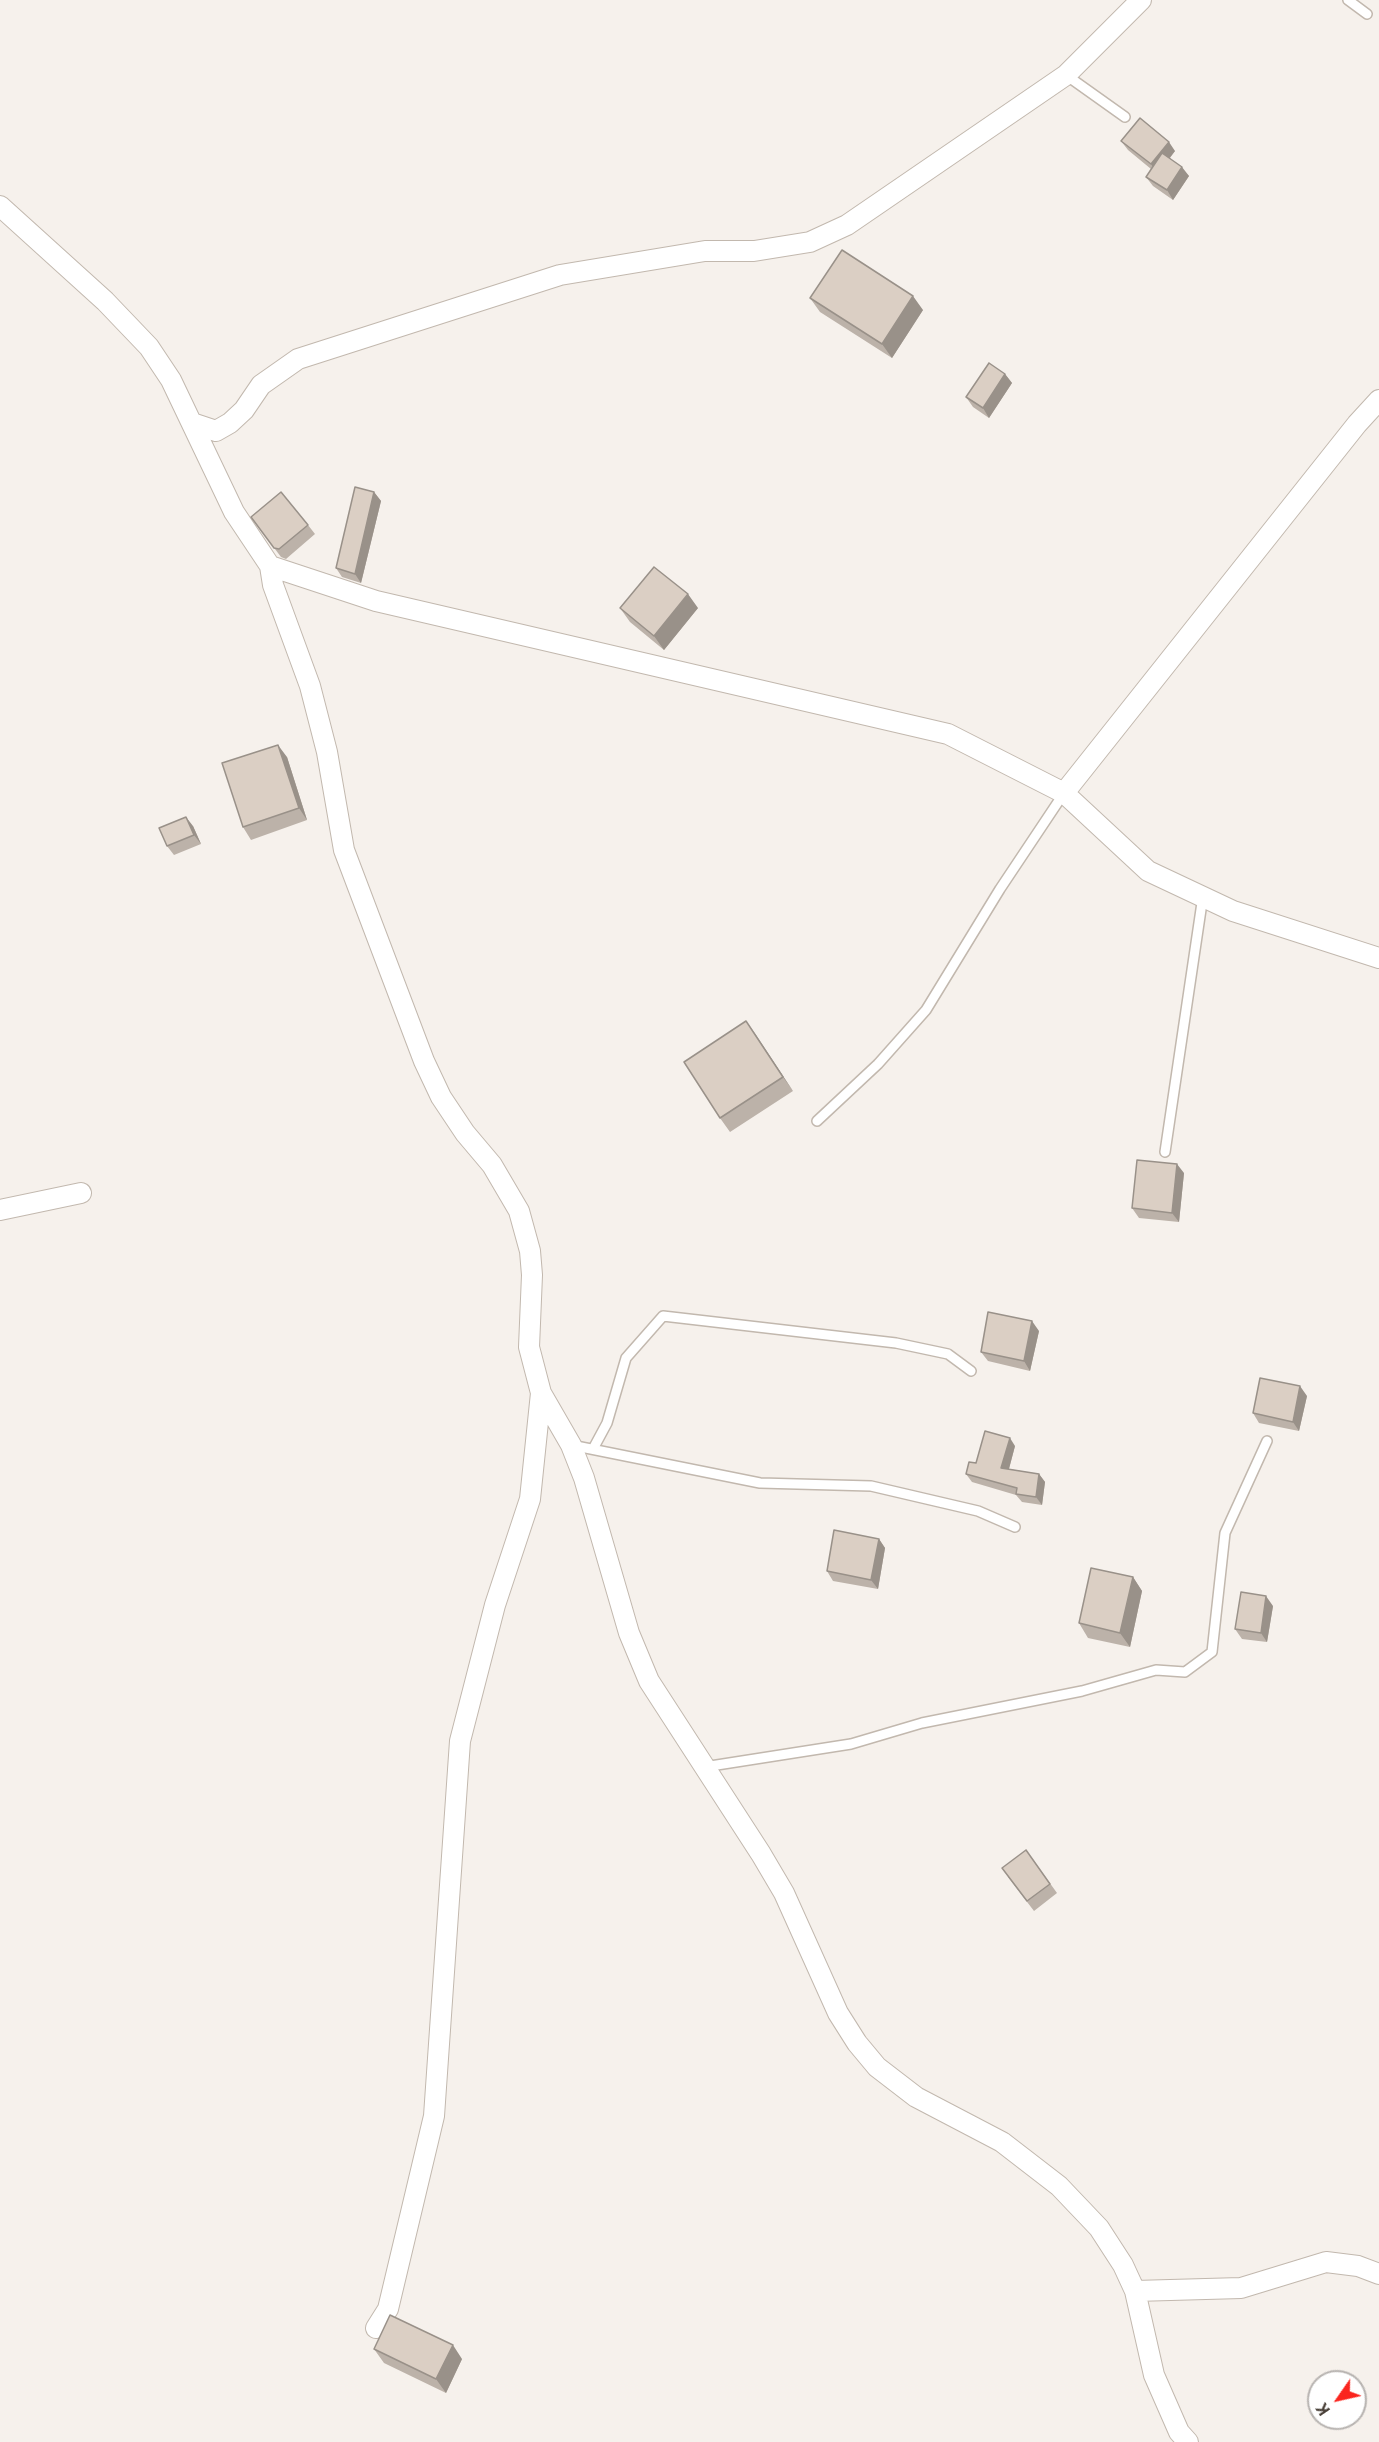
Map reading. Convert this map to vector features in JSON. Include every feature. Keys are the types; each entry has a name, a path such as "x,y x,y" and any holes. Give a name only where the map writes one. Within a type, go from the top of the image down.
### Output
{"street":[{"path":"192,423 216,431 230,423 244,410 261,385 298,359 560,275 705,251 754,251 810,242 857,219 1066,75 1141,0"},
{"path":"0,206 105,301 150,347 171,380 234,512 270,566 273,585 310,686 319,719 344,850 424,1061 441,1097 465,1133 492,1165 519,1211 530,1251 532,1275 529,1347 541,1393 571,1445 584,1478 628,1633 650,1681 784,1893 838,2013 857,2043 877,2067 916,2097 1002,2142 1059,2186 1099,2228 1123,2265 1135,2291 1154,2375 1179,2432 1188,2442"},
{"path":"1064,793 1343,442 1379,400"},
{"path":"270,566 376,601 948,734 1064,793 1149,871 1233,911 1379,958"},
{"path":"0,1210 81,1193"},
{"path":"376,2328 388,2309 434,2116 460,1741 495,1605 530,1499 541,1393"},
{"path":"1135,2291 1241,2288 1326,2262 1358,2266 1379,2274"}],"lane":[{"path":"1348,0 1367,14"},
{"path":"1066,75 1125,117"},
{"path":"817,1121 878,1064 926,1010 1000,889 1064,793"},
{"path":"1165,1152 1203,896"},
{"path":"593,1449 607,1423 626,1358 663,1316 896,1343 948,1354 970,1371"},
{"path":"704,1767 851,1744 922,1723 1082,1691 1156,1670 1185,1672 1212,1652 1225,1533 1268,1441"},
{"path":"571,1445 760,1483 871,1486 978,1511 1015,1527"}],"building":[{"path":"1140,118 1169,142 1151,164 1121,141"},
{"path":"1162,153 1182,167 1167,190 1146,177"},
{"path":"842,250 913,296 882,344 810,298"},
{"path":"989,363 1005,374 983,408 966,397"},
{"path":"355,487 374,492 355,574 336,568"},
{"path":"281,492 308,525 279,549 274,548 251,517"},
{"path":"654,567 688,594 654,636 620,608"},
{"path":"278,745 299,808 243,827 222,763"},
{"path":"186,817 194,835 167,846 159,828"},
{"path":"746,1021 783,1077 720,1118 684,1062"},
{"path":"1137,1160 1177,1164 1172,1213 1132,1208"},
{"path":"988,1312 1032,1321 1024,1361 981,1352"},
{"path":"1260,1378 1300,1386 1293,1422 1253,1413"},
{"path":"985,1431 1010,1438 1001,1468 1039,1474 1036,1497 1016,1494 1017,1488 966,1474 969,1462 976,1463"},
{"path":"834,1530 879,1539 871,1580 827,1571"},
{"path":"1091,1568 1133,1577 1120,1633 1079,1623"},
{"path":"1241,1592 1266,1596 1261,1633 1235,1629"},
{"path":"1026,1850 1050,1884 1027,1901 1002,1868"},
{"path":"390,2315 453,2345 436,2379 374,2349"}]}
